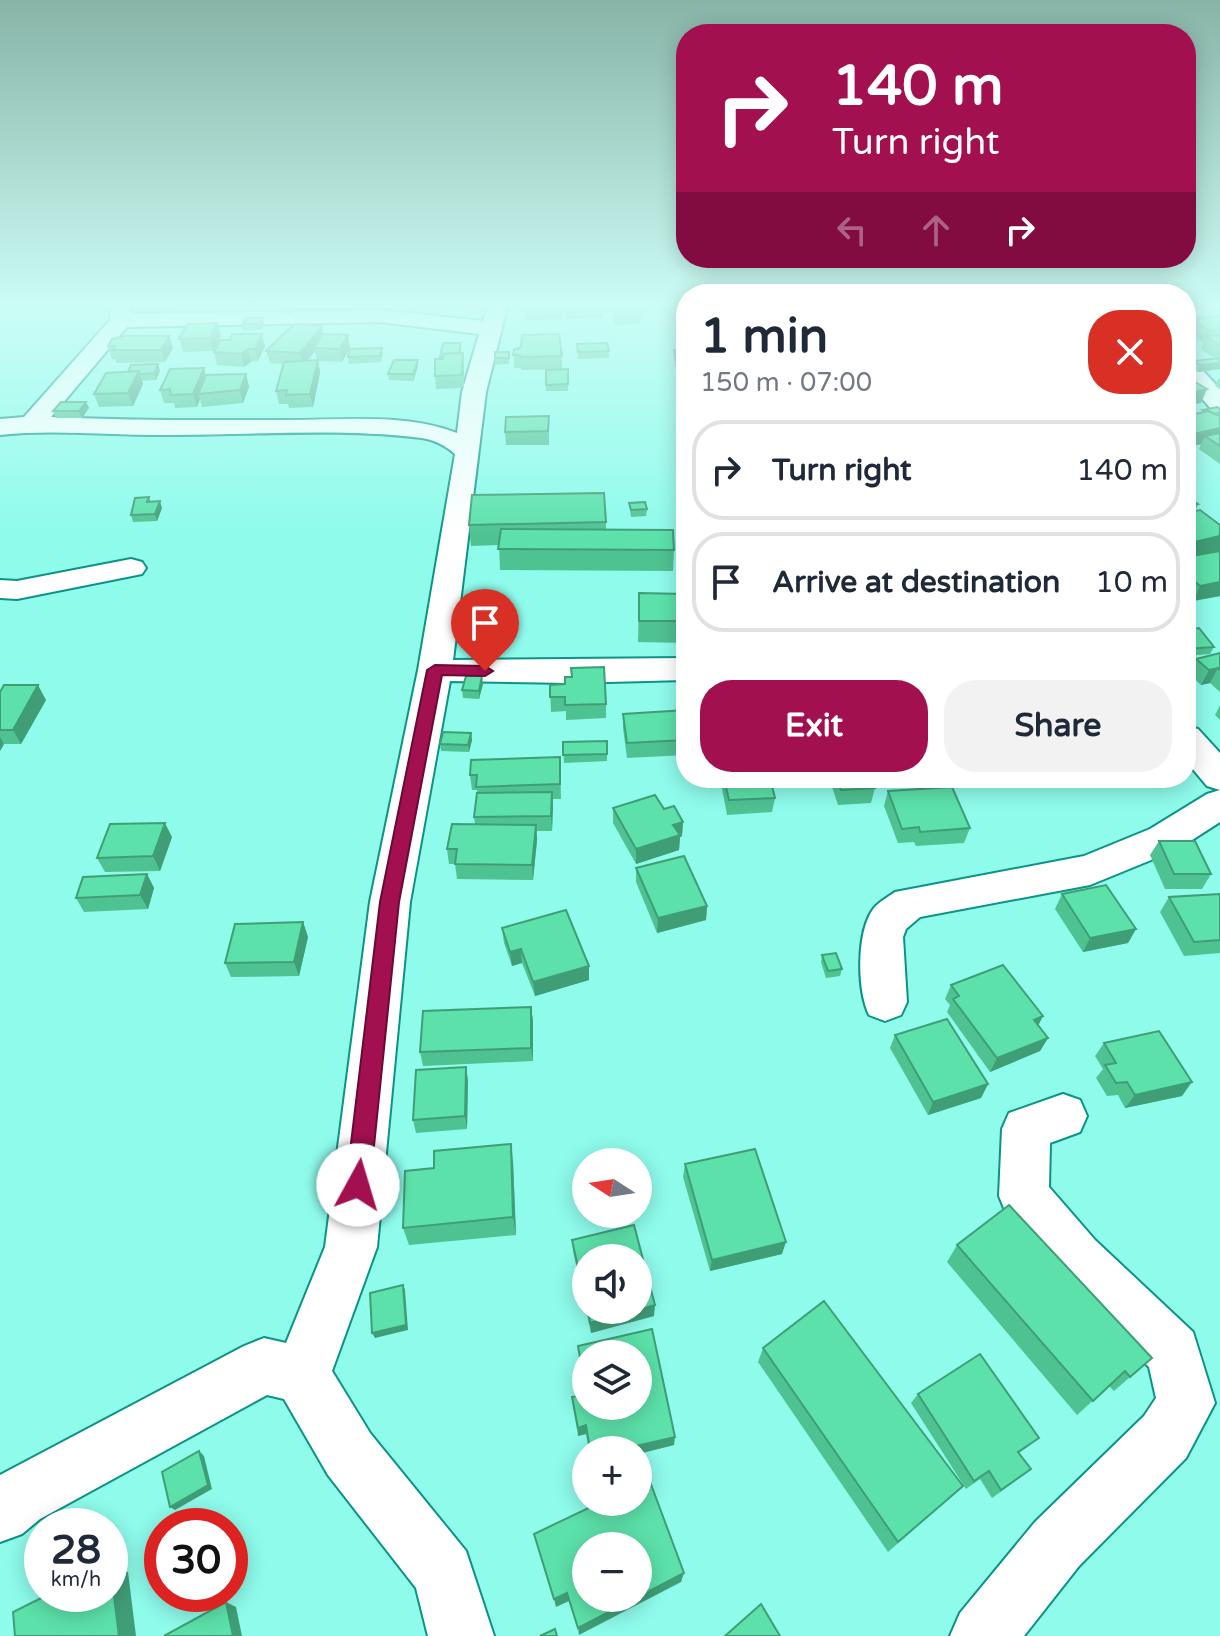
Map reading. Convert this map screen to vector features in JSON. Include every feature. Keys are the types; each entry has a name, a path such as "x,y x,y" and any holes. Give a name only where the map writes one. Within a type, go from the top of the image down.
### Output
{"street":[{"path":"32,424 64,384"},
{"path":"302,1375 351,1247 390,902 435,670 476,384"},
{"path":"1202,384 1220,404"},
{"path":"430,431 470,419"},
{"path":"0,427 32,424 120,428 361,427 430,431 455,441 468,452"},
{"path":"0,589 17,590 131,568"},
{"path":"435,670 570,672 676,669"},
{"path":"1196,749 1220,777"},
{"path":"885,1002 882,937 889,919 909,903 959,891 1090,870 1164,839 1220,804"},
{"path":"983,1636 1057,1544 1165,1437 1186,1403 1173,1352 1076,1259 1024,1196 1026,1129 1063,1116"},
{"path":"0,1512 19,1498 264,1366 302,1375 349,1454 444,1573 461,1636"}],"building":[{"path":"100,384 132,384 128,393 94,394"},
{"path":"163,384 197,384 193,394 171,395 170,389 160,390"},
{"path":"202,384 242,384 240,390 198,394"},
{"path":"278,384 312,384 310,394 286,395 287,390 276,391"},
{"path":"1196,384 1199,384 1207,389 1196,392"},
{"path":"61,402 86,402 79,411 53,411"},
{"path":"1217,407 1220,413 1203,410"},
{"path":"1208,411 1220,416 1220,428 1196,434 1196,414"},
{"path":"549,416 548,431 505,432 506,417"},
{"path":"1220,433 1220,446 1205,436"},
{"path":"604,493 606,522 469,525 472,495"},
{"path":"149,497 147,502 160,501 155,514 131,515 135,498"},
{"path":"645,502 647,509 631,510 629,503"},
{"path":"1200,510 1220,525 1220,536 1196,542 1196,511"},
{"path":"501,529 673,530 674,550 498,549"},
{"path":"1220,551 1220,582 1200,586 1196,582 1196,555"},
{"path":"639,593 676,594 676,621 639,621"},
{"path":"1196,628 1199,628 1214,647 1196,648"},
{"path":"1220,653 1220,670 1209,670 1196,659"},
{"path":"604,667 606,704 565,705 565,697 550,697 550,685 565,684 565,677 572,677 571,668"},
{"path":"466,676 482,676 479,691 462,690"},
{"path":"4,685 38,685 13,730 0,730 0,692"},
{"path":"676,711 676,741 627,743 623,714"},
{"path":"443,732 471,733 468,745 440,744"},
{"path":"607,741 607,754 563,755 563,742"},
{"path":"560,757 560,784 476,787 477,775 470,775 471,760"},
{"path":"726,788 772,788 775,798 729,800"},
{"path":"952,788 970,828 920,832 919,827 902,829 888,791"},
{"path":"552,792 551,816 474,817 477,793"},
{"path":"655,795 664,809 674,806 683,822 673,825 680,835 636,849 613,808"},
{"path":"165,823 153,856 97,858 110,824"},
{"path":"452,824 536,825 532,865 455,864 457,849 447,849"},
{"path":"1159,841 1195,841 1211,874 1174,874"},
{"path":"684,856 707,906 658,918 636,868"},
{"path":"147,874 140,895 76,898 83,877"},
{"path":"1106,885 1136,929 1090,938 1062,894"},
{"path":"1220,894 1220,940 1194,942 1169,897"},
{"path":"566,910 589,966 533,982 521,949 510,952 502,928"},
{"path":"303,922 294,962 225,963 235,924"},
{"path":"836,953 842,969 828,971 822,955"},
{"path":"1003,965 1043,1016 1034,1020 1048,1038 997,1058 953,999 959,996 951,985"},
{"path":"531,1007 531,1048 420,1052 423,1011"},
{"path":"947,1019 988,1084 933,1102 895,1035"},
{"path":"1159,1031 1192,1082 1135,1095 1127,1082 1116,1083 1105,1065 1116,1063 1104,1043"},
{"path":"466,1067 465,1116 413,1120 416,1070"},
{"path":"511,1144 513,1217 403,1228 405,1171 434,1168 434,1151"},
{"path":"755,1149 786,1242 712,1260 685,1164"},
{"path":"1009,1205 1152,1358 1130,1377 1125,1371 1093,1401 957,1245"},
{"path":"622,1228 635,1228 639,1244 573,1244 572,1240"},
{"path":"403,1285 406,1325 372,1333 370,1293"},
{"path":"824,1301 963,1486 898,1542 763,1348"},
{"path":"652,1329 675,1437 652,1442 652,1436 588,1436 586,1425 578,1428 576,1420 652,1420 652,1340 604,1340"},
{"path":"980,1354 1039,1438 1018,1452 1031,1469 1001,1490 989,1471 974,1481 918,1394"},
{"path":"199,1451 208,1485 170,1507 162,1472"},
{"path":"652,1487 684,1573 652,1590 652,1532 572,1532 572,1609 567,1593 554,1599 534,1534 572,1516 652,1516"},
{"path":"761,1604 780,1636 725,1636"},
{"path":"24,1606 24,1612 116,1612 119,1636 15,1636 13,1612"},
{"path":"208,1612 228,1612 233,1636 164,1636"},
{"path":"573,1612 609,1612 578,1628"},
{"path":"555,1629 557,1636 540,1636"}],"route":[{"path":"358,1185 390,902 435,670 485,671"}]}
